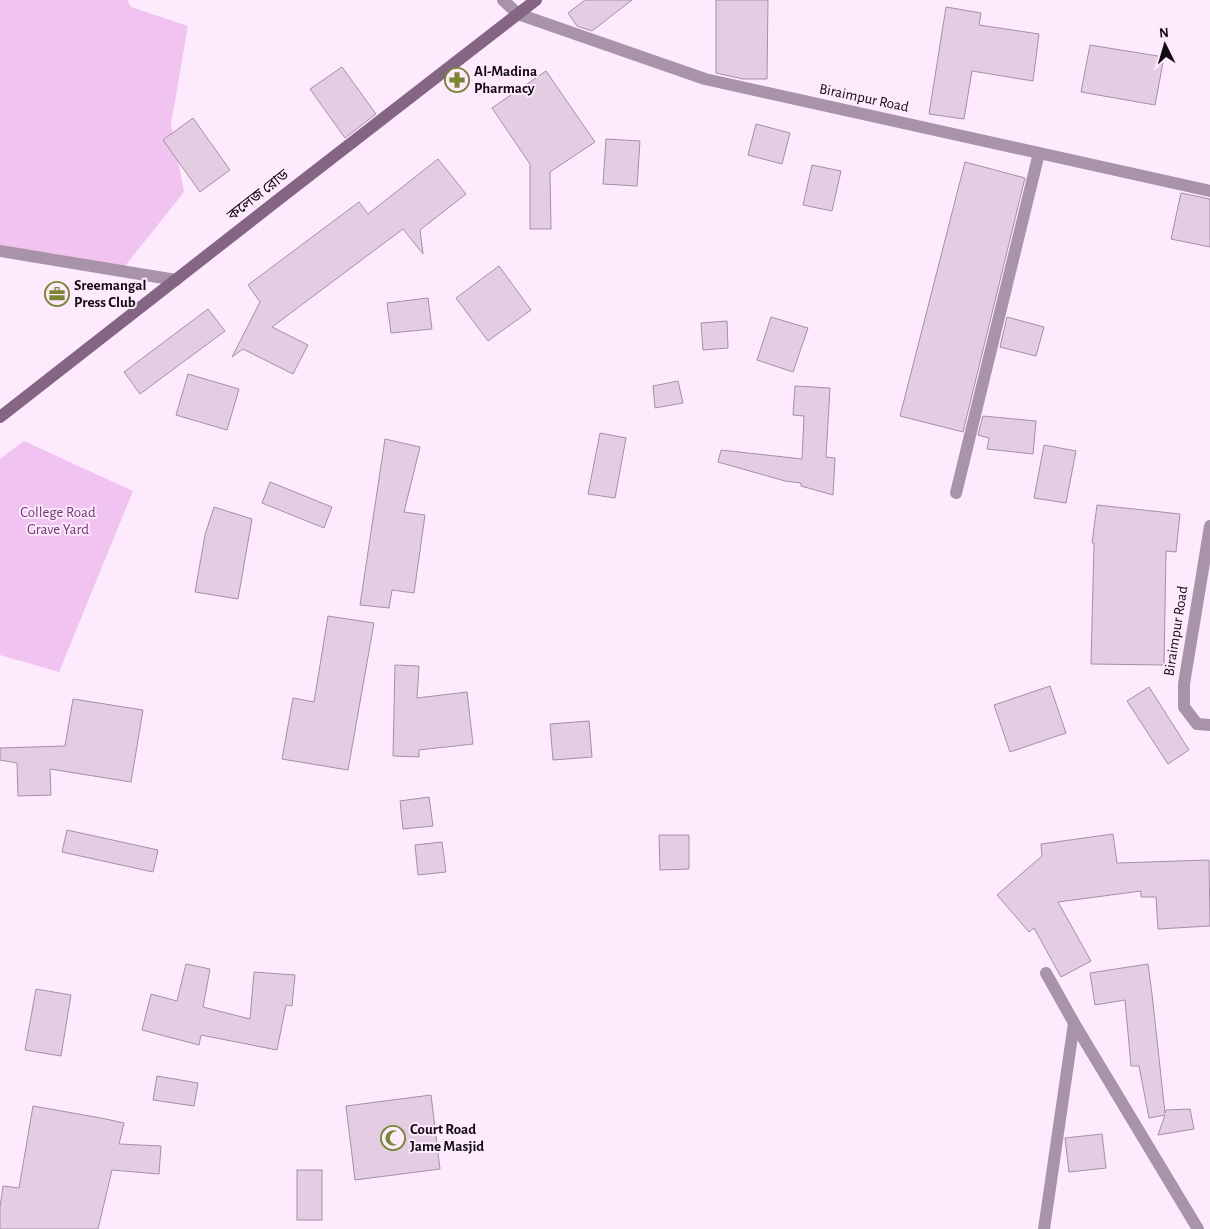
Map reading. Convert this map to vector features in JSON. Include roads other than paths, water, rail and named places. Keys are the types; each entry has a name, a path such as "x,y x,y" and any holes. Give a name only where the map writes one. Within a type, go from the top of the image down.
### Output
{"main road":[{"name":"কলেজ রোড","path":"0,417 536,0"}],"street":[{"path":"503,0 518,14"},
{"name":"Biraimpur Road","path":"518,14 705,79 1210,191"},
{"path":"956,493 1039,153"},
{"path":"0,251 176,280"},
{"name":"Biraimpur Road","path":"1210,526 1184,684 1184,707 1197,724 1210,725"},
{"path":"1046,973 1198,1229"},
{"path":"1044,1229 1074,1023"}],"place":[{"name":"Al-Madina Pharmacy","path":"457,80"},
{"name":"Sreemangal Press Club","path":"57,294"},
{"name":"Court Road Jame Masjid","path":"393,1138"}],"park label":[{"name":"College Road Grave Yard","path":"58,520"}]}
